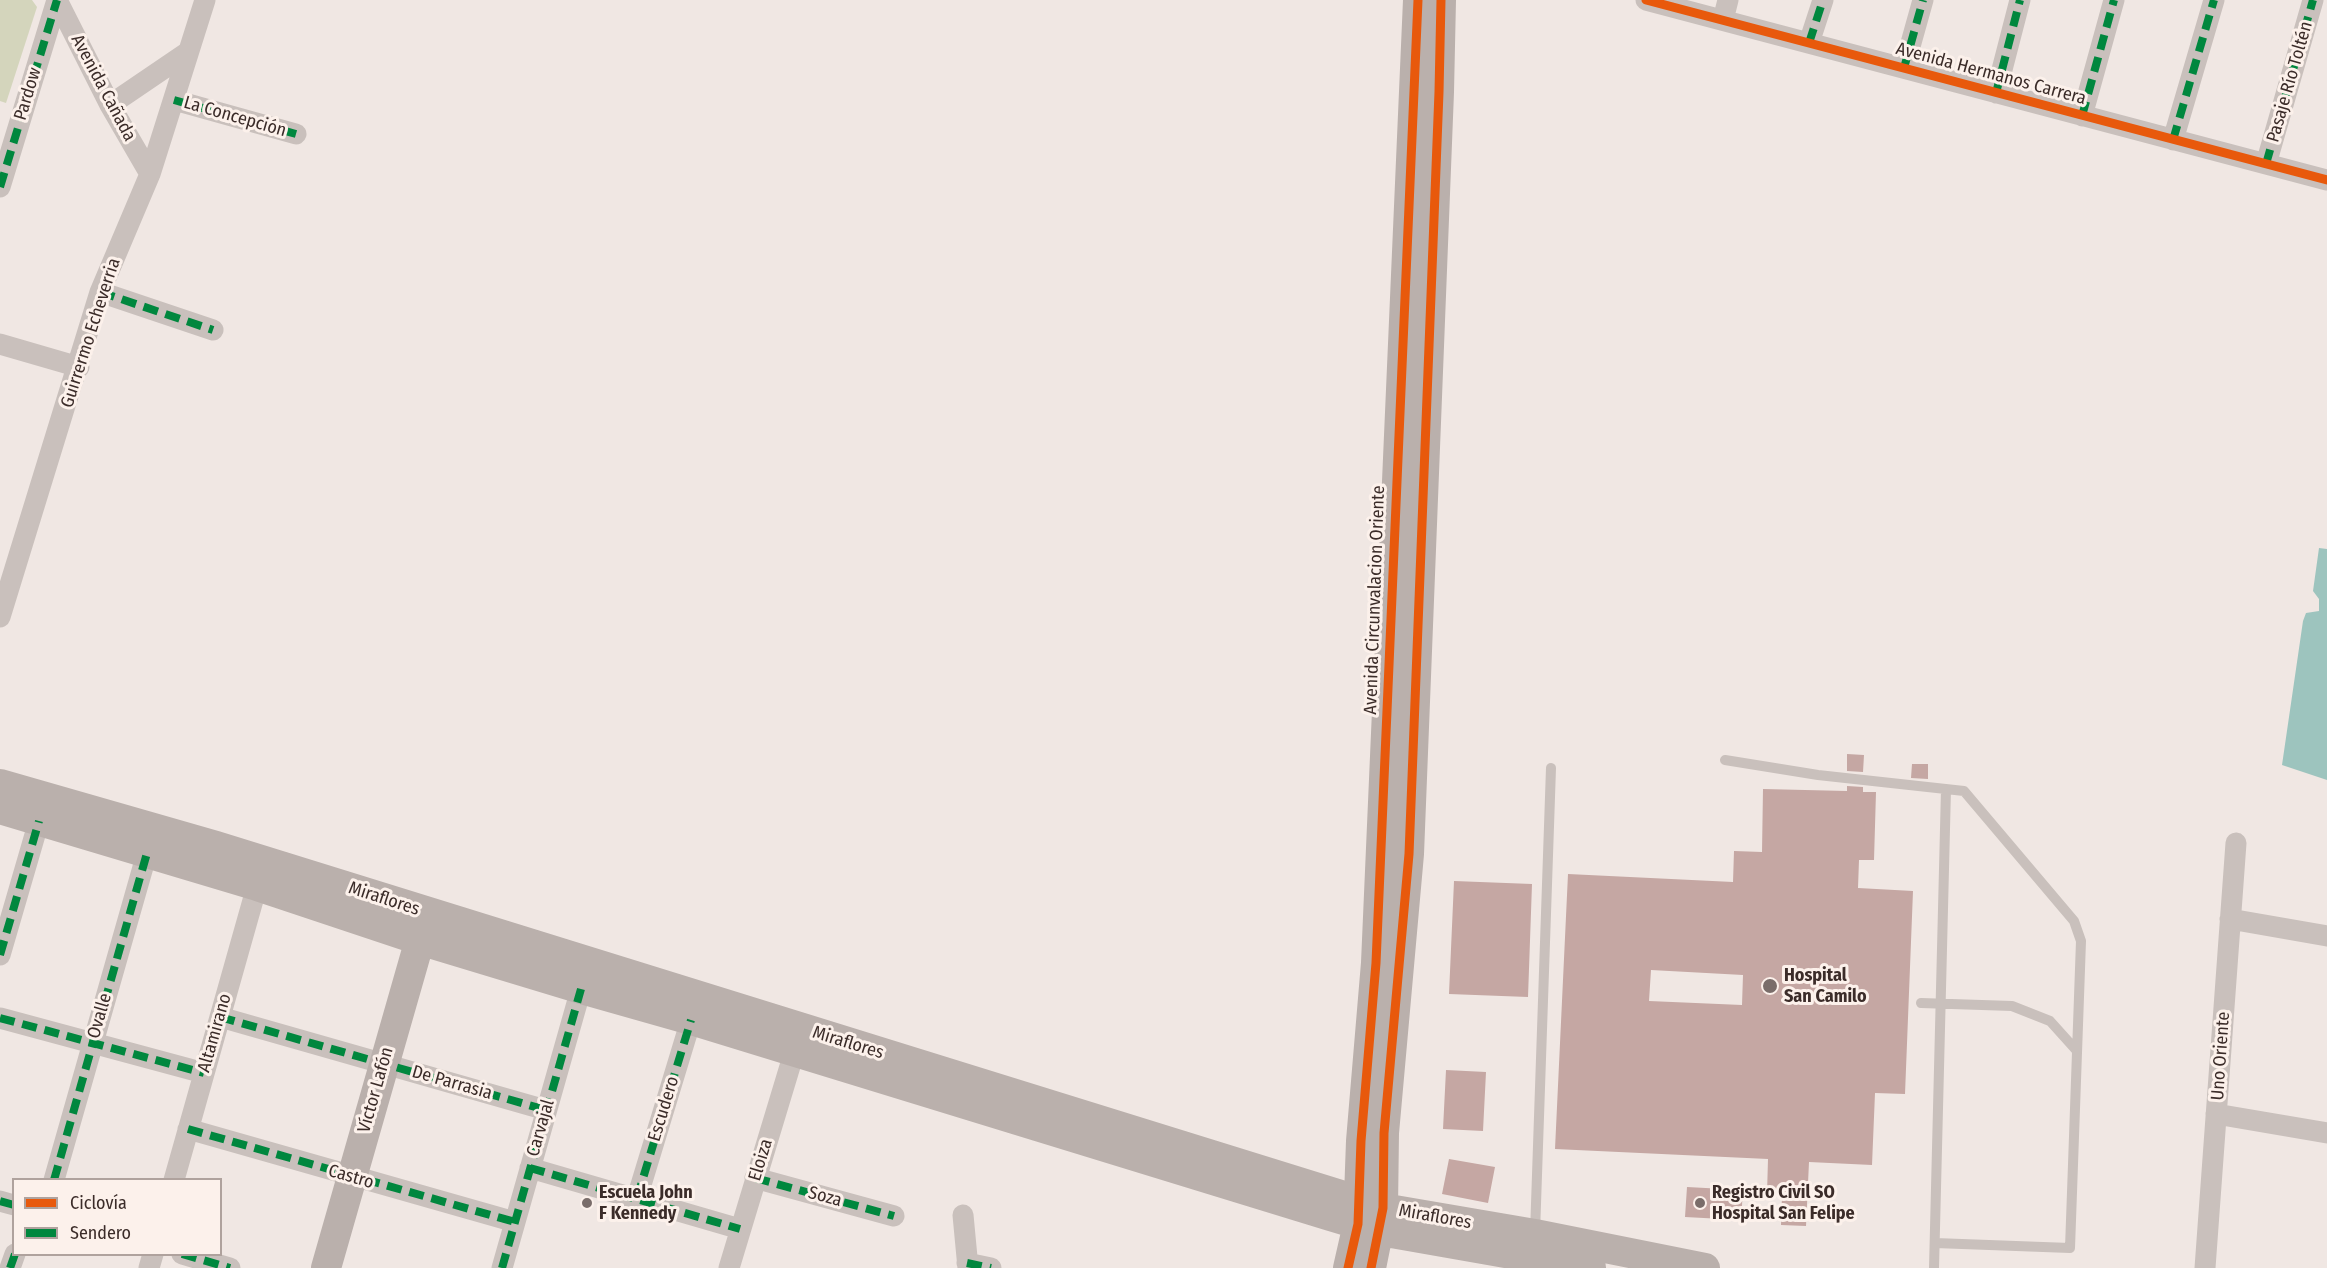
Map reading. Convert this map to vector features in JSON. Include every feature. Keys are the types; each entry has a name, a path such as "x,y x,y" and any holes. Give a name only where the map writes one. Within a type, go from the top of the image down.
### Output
{"main road":[{"name":"Avenida Circunvalacion Oriente","path":"1370,1216 1361,1141 1376,963 1418,0"},
{"path":"1371,1268 1370,1216 1384,1133 1400,976 1409,843 1441,0"},
{"name":"Miraflores","path":"0,784 216,846 581,989 691,1020 794,1053 1370,1216 1532,1245 1704,1268"},
{"name":"Miraflores","path":"0,809 257,886 423,926 1370,1216"},
{"name":"Víctor Lafón","path":"326,1268 423,926"},
{"path":"1348,1268 1370,1216"},
{"name":"Miraflores","path":"1532,1245 1591,1268"}],"street":[{"name":"Avenida Cañada","path":"57,0 110,105 150,174"},
{"name":"Pardow","path":"0,187 57,0"},
{"name":"Guirrermo Echeverria","path":"0,617 79,367 100,292 150,174 205,0"},
{"name":"Avenida Hermanos Carrera","path":"1646,0 1726,10 1809,43 2327,180"},
{"path":"1809,43 1822,0"},
{"path":"1904,68 1923,0"},
{"path":"1995,93 2020,0"},
{"path":"2082,116 2114,0"},
{"path":"2173,140 2214,0"},
{"name":"Pasaje Río Toltén","path":"2266,164 2313,0"},
{"path":"110,105 188,52"},
{"name":"La Concepción","path":"174,100 296,134"},
{"path":"100,292 213,330"},
{"path":"0,344 79,367"},
{"path":"0,955 39,821"},
{"name":"Uno Oriente","path":"2205,1268 2236,843"},
{"name":"Ovalle","path":"54,1178 147,853"},
{"name":"Altamirano","path":"174,1178 257,886"},
{"path":"2230,919 2327,936"},
{"name":"Carvajal","path":"502,1268 581,989"},
{"name":"De Parrasia","path":"220,1017 546,1110"},
{"path":"0,1018 204,1073"},
{"name":"Escudero","path":"637,1197 691,1020"},
{"name":"Eloiza","path":"729,1268 794,1053"},
{"path":"2217,1114 2327,1133"},
{"name":"Castro","path":"188,1129 515,1222"},
{"path":"530,1168 637,1197 740,1229"},
{"name":"Soza","path":"756,1178 894,1215"},
{"path":"963,1215 968,1265 991,1268"},
{"path":"189,1256 230,1268"}],"lane":[{"path":"1725,760 1818,775 1964,791 2074,921 2081,941 2070,1248 1935,1243"},
{"path":"1532,1245 1551,768"},
{"path":"1934,1268 1946,789"},
{"path":"1921,1004 2012,1006 2050,1021 2077,1051"}],"green space":[{"path":"0,0 32,0 37,7 6,103 0,101"}],"water":[{"path":"2319,548 2327,549 2327,780 2282,765 2303,621 2306,613 2319,611 2319,599 2313,591"}],"building":[{"path":"1847,754 1864,755 1863,772 1847,771"},
{"path":"1912,764 1928,764 1928,779 1911,778"},
{"path":"1847,786 1863,787 1863,792 1876,792 1874,860 1859,860 1858,888 1913,891 1905,1094 1875,1093 1872,1165 1809,1162 1806,1226 1781,1225 1782,1195 1767,1194 1768,1159 1555,1149 1568,874 1733,882 1734,851 1762,852 1763,789 1847,791","holes":["1651,970 1743,975 1742,1005 1649,1001"]},
{"path":"1454,881 1532,884 1528,997 1449,994"},
{"path":"1446,1070 1486,1072 1483,1131 1443,1129"},
{"path":"1449,1159 1495,1167 1488,1203 1442,1194"},
{"path":"1687,1187 1743,1190 1741,1220 1685,1217"}],"marked path":[{"path":"0,187 57,0"},
{"path":"1809,43 1823,0"},
{"path":"1904,68 1923,0"},
{"path":"1996,93 2020,0"},
{"path":"2082,116 2114,0"},
{"path":"2173,140 2214,0"},
{"path":"2266,164 2313,0"},
{"path":"174,100 296,134"},
{"path":"100,292 213,330"},
{"path":"0,955 39,821"},
{"path":"55,1178 147,853"},
{"path":"502,1268 581,989"},
{"path":"220,1017 546,1110"},
{"path":"0,1018 204,1073"},
{"path":"637,1198 691,1020"},
{"path":"188,1129 515,1222"},
{"path":"530,1168 740,1229"},
{"path":"755,1178 894,1216"},
{"path":"0,1201 12,1204"},
{"path":"10,1268 14,1256"},
{"path":"189,1256 230,1268"},
{"path":"967,1263 991,1268"}],"cycle path":[{"path":"1348,1268 1358,1224 1361,1141 1376,963 1418,0"},
{"path":"1371,1268 1383,1208 1384,1133 1409,854 1441,0"},
{"path":"1646,0 2327,180"}],"place":[{"name":"Hospital San Camilo","path":"1770,986"},
{"name":"Escuela John F Kennedy","path":"587,1203"},
{"name":"Registro Civil SO Hospital San Felipe","path":"1700,1203"}]}
